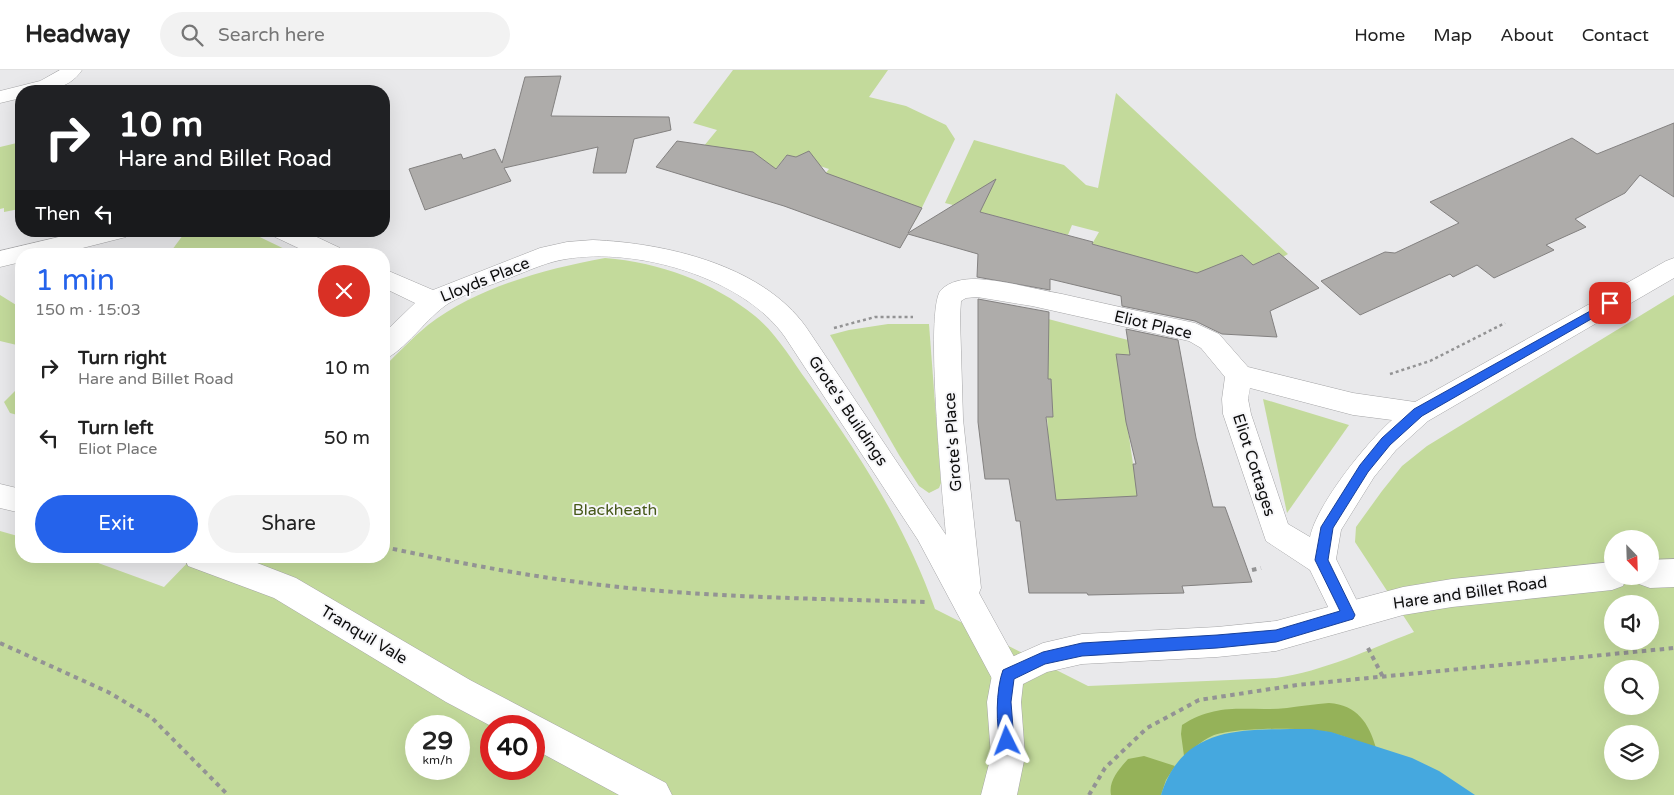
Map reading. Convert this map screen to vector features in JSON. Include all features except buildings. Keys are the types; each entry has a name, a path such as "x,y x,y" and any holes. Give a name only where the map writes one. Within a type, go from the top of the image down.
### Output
{"street":[{"path":"43,85 65,76 72,70"},
{"path":"0,97 15,93"},
{"path":"47,248 93,237"},
{"path":"296,237 319,248"},
{"name":"Lloyds Place","path":"390,343 434,301 476,282 530,261 566,251 604,247"},
{"name":"Grote's Buildings","path":"604,247 646,252 685,263 720,276 750,291 778,311 799,337 928,531 1008,675"},
{"path":"0,259 15,256"},
{"path":"1348,615 1322,560 1327,527 1350,489 1386,442 1418,412 1674,267"},
{"path":"390,281 434,301"},
{"name":"Eliot Place","path":"960,289 977,288 1032,297 1194,333 1210,341 1238,375"},
{"name":"Grote's Place","path":"960,289 949,297 947,317 949,410 967,600"},
{"path":"1238,375 1354,404 1418,412"},
{"name":"Eliot Cottages","path":"1238,375 1234,399 1237,414 1276,532 1322,560"},
{"path":"0,496 15,500"},
{"name":"Tranquil Vale","path":"219,563 285,588 458,691 504,715"},
{"path":"1659,574 1674,573"},
{"name":"Hare and Billet Road","path":"1008,675 1043,658 1082,649 1217,642 1276,636 1403,601 1452,593 1604,577"},
{"path":"999,795 1008,756 1004,702 1008,675"},
{"path":"545,737 654,795"}],"path":[{"path":"799,337 875,317 920,317"},
{"path":"1382,376 1400,372 1430,361 1505,323"},
{"path":"390,548 487,568 640,589 756,597 932,602"},
{"path":"1252,570 1261,568"},
{"path":"0,643 108,692 152,718 228,795"},
{"path":"1089,795 1105,768 1147,728 1199,700 1297,685 1674,648"}],"green space":[{"path":"733,70 888,70 869,97 906,106 946,125 955,139 916,220 896,213 903,201 875,191 866,202 817,184 829,169 787,155 773,172 753,152 699,152 717,130 693,123"},
{"path":"1116,93 1288,254 1283,257 1276,254 1253,265 1242,255 1228,261 1244,289 1092,244 1099,232 1072,225 1068,235 980,212 962,201 953,205 945,203 974,140 1064,165 1086,185 1098,188"},
{"path":"15,143 15,210 4,212 4,208 0,209 0,147"},
{"path":"182,237 260,237 282,248 173,248"},
{"name":"Blackheath","path":"605,258 625,260 665,269 684,276 721,293 739,304 770,330 826,408 862,463 879,490 910,548 935,609 1088,686 1276,678 1329,665 1414,632 1355,542 1356,527 1382,491 1402,466 1427,446 1674,295 1674,795 0,795 0,531 15,535 15,563 98,563 164,587 187,563 390,563 390,361 428,325 468,300 513,281"},
{"path":"0,295 15,304 15,345 0,341"},
{"path":"1033,315 1128,340 1130,355 1117,354 1133,464 1140,464 1155,509 1123,507 1120,497 1057,503 1034,429 1048,429 1047,417 1053,417 1051,391 1036,379"},
{"path":"888,324 929,324 941,483 939,488 929,493 919,486 899,455 830,335"},
{"path":"15,391 15,414 10,413 4,402"},
{"path":"1263,399 1349,425 1287,513"},
{"path":"1329,703 1347,707 1360,717 1370,731 1376,748 1321,731 1290,729 1254,730 1212,736 1184,756 1181,734 1182,725 1209,713 1233,709 1272,709"},
{"path":"1144,756 1175,766 1166,780 1161,795 1111,795 1111,785 1115,775 1122,766 1128,759"}],"water":[{"path":"1311,729 1331,732 1412,758 1439,771 1475,795 1161,795 1171,771 1185,754 1202,742 1221,735 1242,731"}],"route":[{"path":"1007,741 1004,702 1008,675 1043,658 1082,649 1217,642 1276,636 1348,615 1333,587 1322,560 1327,527 1350,489 1386,442 1418,412 1610,303"}]}
